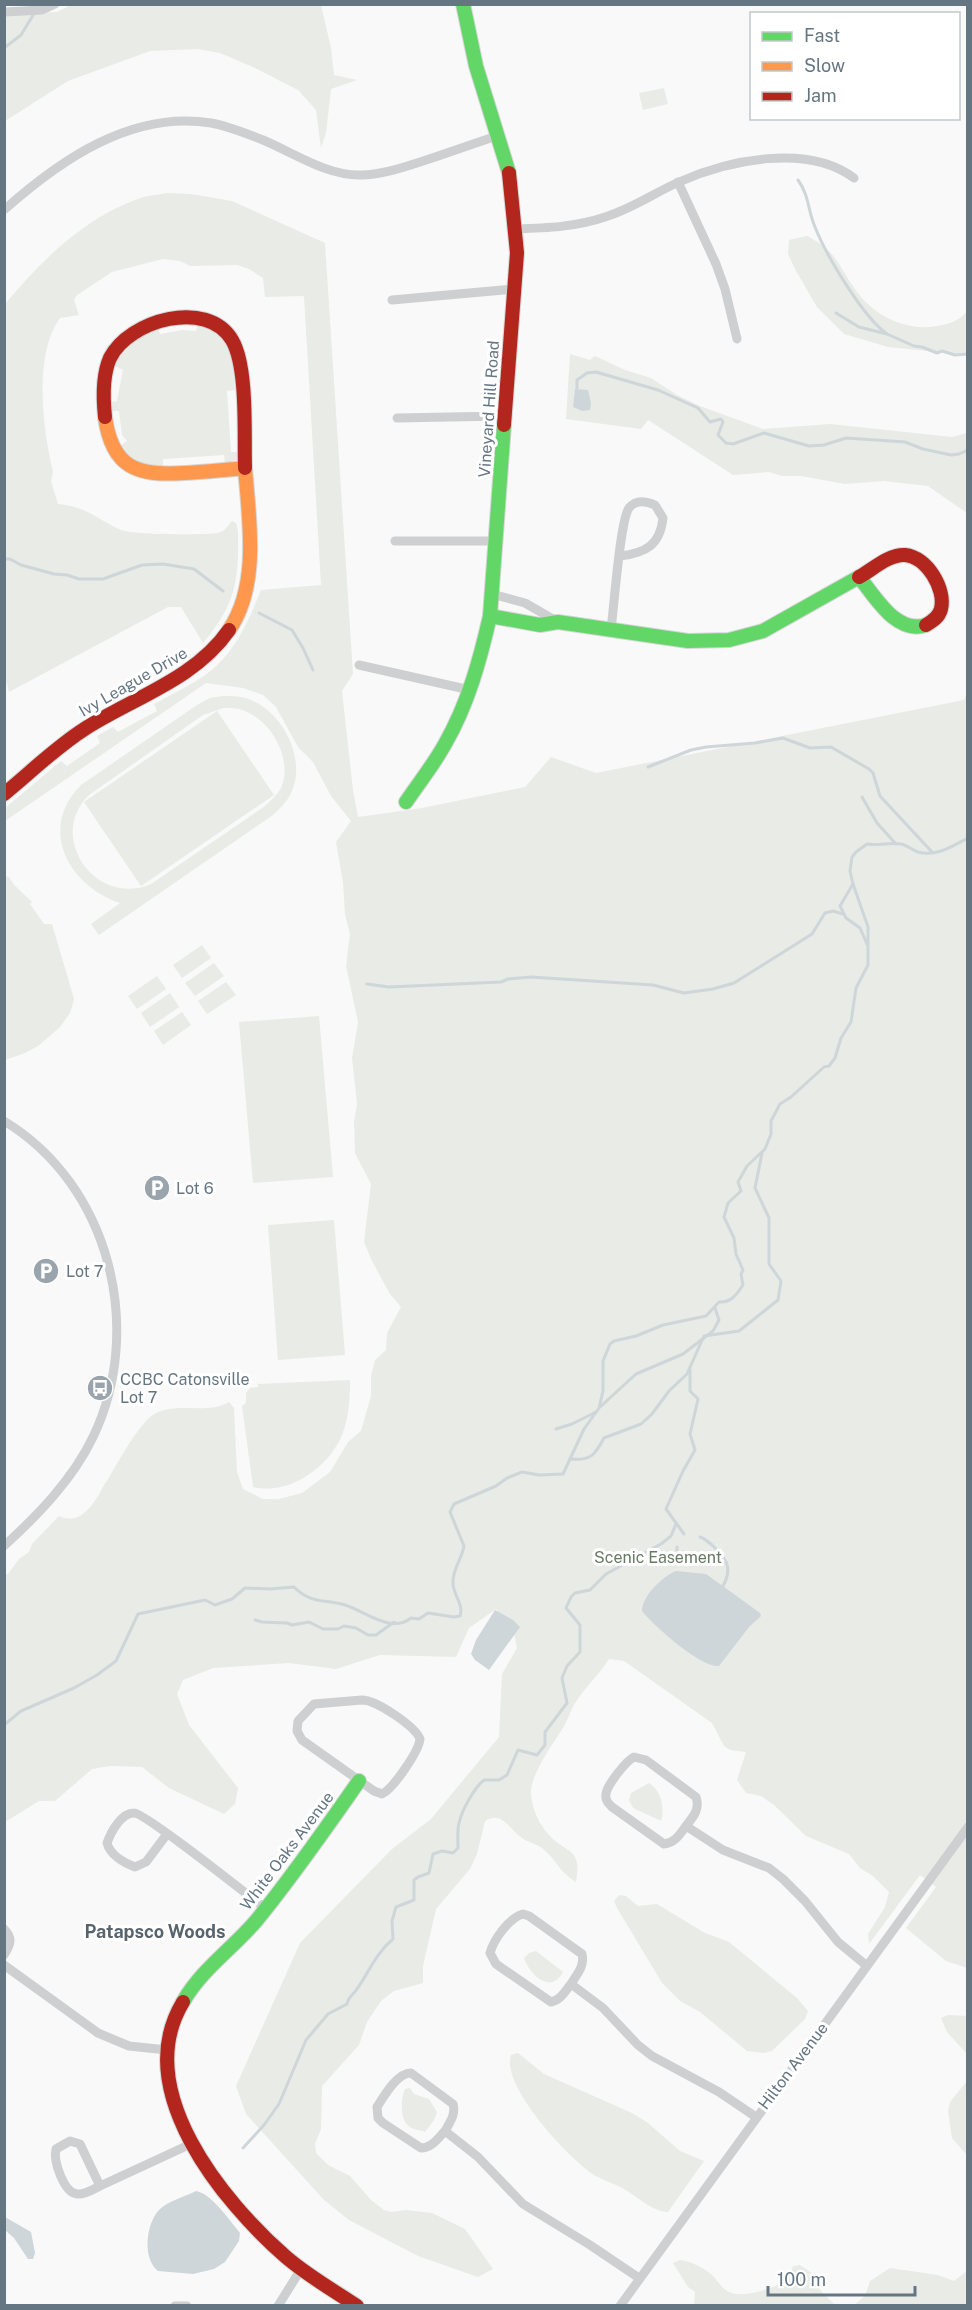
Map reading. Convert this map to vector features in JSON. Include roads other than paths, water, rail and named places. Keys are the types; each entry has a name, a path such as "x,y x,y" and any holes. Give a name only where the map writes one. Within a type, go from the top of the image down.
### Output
{"street":[{"path":"4,12 42,9 55,4"},
{"name":"Vineyard Hill Road","path":"406,802 449,736 470,690 490,616 517,253 507,166 469,44 463,4"},
{"path":"4,210 45,176 74,157 135,128 159,122 212,123 265,141 317,164 361,176 403,167 497,136"},
{"path":"515,229 565,226 605,218 632,207 678,182 726,166 776,159 821,161 855,178"},
{"path":"678,182 716,264 725,289 737,339"},
{"path":"392,300 514,289"},
{"name":"Ivy League Drive","path":"4,794 86,728 198,665 224,638 248,586 251,566 239,355 226,331 214,322 184,317 164,318 134,331 121,343 106,368 104,386 106,431 117,455 125,464 144,473 245,468"},
{"path":"397,418 504,416"},
{"path":"611,629 620,556 625,517 629,509 641,501 655,505 663,518 658,536 645,551 620,556"},
{"path":"395,541 495,541"},
{"path":"490,616 540,625 558,622 688,640 729,640 762,630 895,557 902,555 916,558 924,564 940,590 943,600 940,615 928,625 906,626 892,615 859,577"},
{"path":"492,594 525,603 558,622"},
{"path":"359,665 470,690"},
{"path":"4,1122 40,1148 56,1165 88,1210 110,1269 117,1325 113,1383 92,1439 78,1464 57,1491 4,1546"},
{"path":"371,1700 419,1735 418,1747 388,1791 379,1794 359,1781 298,1737 296,1726 312,1705 371,1700"},
{"path":"634,1757 645,1760 696,1797 698,1804 695,1814 686,1826 676,1839 664,1844 607,1802 605,1795 607,1789 628,1761 634,1757"},
{"name":"White Oaks Avenue","path":"357,2306 301,2269 263,2237 244,2216 211,2174 193,2143 173,2102 166,2071 167,2050 175,2016 190,1990 266,1909 359,1781"},
{"path":"167,1834 146,1862 135,1867 128,1865 112,1853 107,1843 123,1817 133,1813 138,1814 167,1834 266,1909"},
{"path":"686,1826 712,1844 769,1868 805,1901 838,1942 867,1966"},
{"name":"Hilton Avenue","path":"620,2306 968,1827"},
{"path":"523,1914 529,1916 582,1954 584,1960 582,1967 571,1984 562,1996 551,2002 496,1964 490,1953 492,1947 511,1920 523,1914"},
{"path":"4,1929 10,1936 11,1942 4,1955"},
{"path":"4,1965 98,2033 129,2046 167,2050"},
{"path":"571,1984 603,2008 638,2045 652,2056 719,2092 756,2116"},
{"path":"411,2073 453,2104 455,2109 445,2131 427,2148 416,2146 383,2123 378,2118 377,2107 400,2077 411,2073"},
{"path":"445,2131 478,2157 523,2204 639,2278"},
{"path":"100,2186 80,2144 70,2141 56,2149 54,2160 66,2187 75,2194 82,2194 100,2186 193,2143"},
{"path":"278,2306 301,2269"},
{"path":"176,2306 187,2306"}],"waterway":[{"path":"4,48 21,35 35,12"},
{"path":"798,180 804,191 815,227 836,269 867,314 887,334"},
{"path":"836,313 859,327 887,334 914,346 937,353 942,351 955,355 968,354"},
{"path":"577,388 577,380 587,373 596,372 658,390 698,408 710,422 721,419 723,422 718,435 726,443 733,444 764,433 809,446 824,445 846,438 905,442 923,449 951,455 968,450"},
{"path":"4,559 79,579 103,579 142,565 163,564 194,569 223,591"},
{"path":"259,613 292,630 313,670"},
{"path":"648,767 691,750 783,738 810,748 831,747 873,773 880,796 932,852"},
{"path":"862,797 877,823 896,844"},
{"path":"4,1725 21,1711 74,1688 116,1661 138,1614 205,1600 215,1605 232,1599 245,1588 294,1587 312,1599 345,1605 378,1620 395,1624 411,1618 419,1619 428,1613 460,1616 461,1607 453,1587 453,1578 464,1546 450,1512 454,1504 522,1472 539,1475 563,1474 584,1429 599,1408 603,1391 603,1361 610,1344 663,1325 706,1316 719,1302 733,1297 743,1285 741,1274 743,1270 736,1254 734,1238 724,1217 728,1203 741,1191 738,1182 747,1166 765,1149 771,1134 771,1121 780,1104 824,1067 829,1066 835,1058 841,1038 851,1022 856,988 868,965 868,927 850,871 852,857 867,844 901,844 918,852 932,853 944,850 968,838"},
{"path":"853,884 840,906 846,918 860,928 867,944"},
{"path":"367,984 389,987 501,982 508,979 531,977 653,985 684,993 713,989 734,983 812,934 825,913 833,911 843,914"},
{"path":"704,1336 739,1331 778,1300 781,1281 769,1264 769,1218 755,1188 762,1153"},
{"path":"600,1407 636,1374 683,1354 713,1331 719,1320 715,1308"},
{"path":"570,1459 592,1456 604,1438 641,1424 652,1414 669,1391 687,1374 703,1338"},
{"path":"684,1534 666,1509 695,1450 690,1434 698,1399 690,1391 690,1369"},
{"path":"556,1429 596,1412"},
{"path":"243,2148 279,2104 306,2040 328,2014 347,2004 377,1956 393,1939 392,1921 396,1907 414,1900 414,1880 429,1873 433,1854 442,1851 453,1853 458,1848 458,1829 461,1818 476,1788 484,1780 499,1780 507,1775 518,1750 537,1755 545,1745 545,1732 567,1703 562,1678 567,1666 580,1652 580,1625 566,1608 571,1597 575,1593 590,1590 606,1574 661,1544 671,1536 676,1524"},
{"path":"700,1537 711,1544 726,1561 728,1570 723,1586"},
{"path":"677,1547 677,1558"},
{"path":"255,1620 292,1625 309,1622 323,1629 338,1629 344,1626 356,1628 368,1635 376,1635 394,1622"}],"place":[{"name":"Lot 6","path":"157,1188"},
{"name":"Lot 7","path":"46,1271"},
{"name":"CCBC Catonsville Lot 7","path":"100,1388"}],"district":[{"name":"Patapsco Woods","path":"155,1931"}],"park label":[{"name":"Scenic Easement","path":"658,1557"}]}
